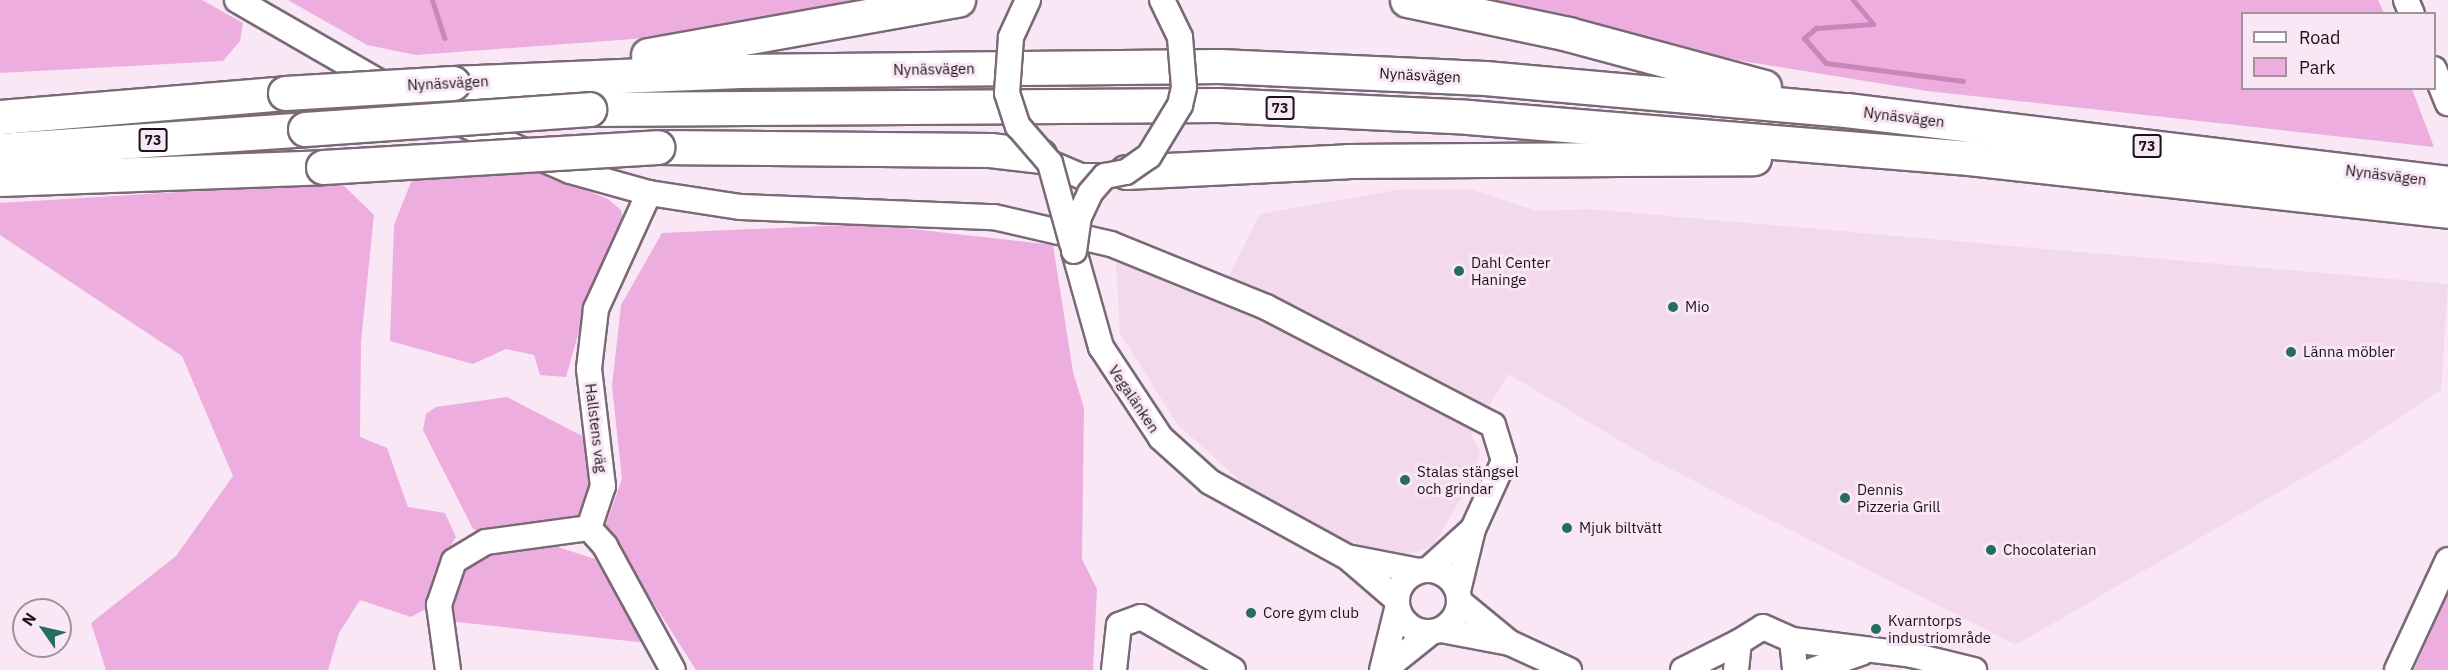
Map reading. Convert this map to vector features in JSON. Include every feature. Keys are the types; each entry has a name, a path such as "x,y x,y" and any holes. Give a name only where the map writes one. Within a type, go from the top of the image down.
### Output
{"highway":[{"path":"555,73 752,41 958,0"},
{"path":"1407,0 1568,33 1846,110"},
{"name":"Nynäsvägen","path":"0,117 285,93 453,83 555,73 1219,66 1485,78 1846,110 2448,183"},
{"name":"Nynäsvägen","path":"0,150 589,109 1218,105 1665,131 1969,158 2448,211"},
{"path":"0,179 323,167 657,147 990,150 1045,160"},
{"path":"1116,174 1372,160 1969,158"}],"street":[{"name":"Nynäsvägen","path":"237,0 419,105 506,147 649,193 741,207 994,217 1111,244 1183,268 1493,425 1504,461 1473,529 1459,597"},
{"path":"1028,0 1011,37 1007,93 1018,126 1045,160 1081,177 1116,174"},
{"name":"Vegalänken","path":"1074,251 1084,203 1116,174 1162,141 1184,87 1180,37 1162,0"},
{"path":"2436,74 2448,103"},
{"name":"Vegalänken","path":"1045,160 1074,251 1080,286 1101,347 1161,438 1210,482 1347,557 1397,604"},
{"name":"Hallstens väg","path":"589,528 603,486 589,369 596,309 649,193"},
{"path":"448,670 439,605 454,561 486,542 589,528 605,546 673,670"},
{"name":"Nynäsvägen","path":"1424,570 1473,529"},
{"name":"Vegalänken","path":"1347,557 1424,570"},
{"path":"2397,670 2448,560"},
{"path":"1383,670 1401,584 1424,570 1445,574 1459,597 1510,643"},
{"path":"1383,670 1456,615 1459,597"},
{"path":"1397,604 1410,627 1510,643 1569,670"},
{"path":"1114,670 1119,625 1141,617 1233,670"},
{"path":"1683,670 1739,642 1763,627 1792,640 1863,652 1912,655 1974,670"},
{"path":"1792,640 1796,670"},
{"path":"1736,670 1739,642"},
{"path":"1813,670 1863,652"}],"shaded area":[{"path":"1470,189 1537,211 1588,209 2448,284 2441,390 2339,457 2016,645 1653,460 1508,374 1471,436 1480,451 1474,477 1433,546 1399,558 1331,537 1251,490 1178,425 1120,333 1116,261 1217,300 1260,214 1396,190"}],"green space":[{"path":"0,0 202,0 243,23 240,41 223,61 0,73"},
{"path":"288,0 887,0 633,39 416,55 367,45"},
{"path":"1467,0 2378,0 2384,12 2241,12 2241,90 2412,90 2434,147 1927,91 1742,61"},
{"path":"517,163 608,199 621,210 624,225 587,303 566,377 540,375 534,355 506,349 473,364 390,341 394,225 415,172"},
{"path":"340,182 374,215 361,342 360,437 387,448 408,507 445,513 456,537 434,573 431,606 411,617 360,600 339,633 328,670 106,670 91,623 176,556 233,476 182,356 0,235 0,203"},
{"path":"868,224 1053,245 1073,372 1084,408 1082,559 1097,589 1093,670 696,670 605,527 622,479 612,386 621,305 662,233"},
{"path":"507,397 586,438 594,496 574,521 485,533 473,529 423,430 426,414 436,407"},
{"path":"555,546 595,559 647,643 448,621 449,595 473,561 493,551"},
{"path":"2448,594 2448,670 2414,670"}],"waterway":[{"path":"432,0 444,38"},
{"path":"1853,0 1873,24 1816,28 1804,38 1826,63 1963,81"}],"place":[{"name":"Dahl Center Haninge","path":"1459,271"},
{"name":"Mio","path":"1673,307"},
{"name":"Länna möbler","path":"2291,352"},
{"name":"Stalas stängsel och grindar","path":"1405,480"},
{"name":"Dennis Pizzeria Grill","path":"1845,498"},
{"name":"Mjuk biltvätt","path":"1567,528"},
{"name":"Chocolaterian","path":"1991,550"},
{"name":"Core gym club","path":"1251,613"},
{"name":"Kvarntorps industriområde","path":"1876,629"}]}
